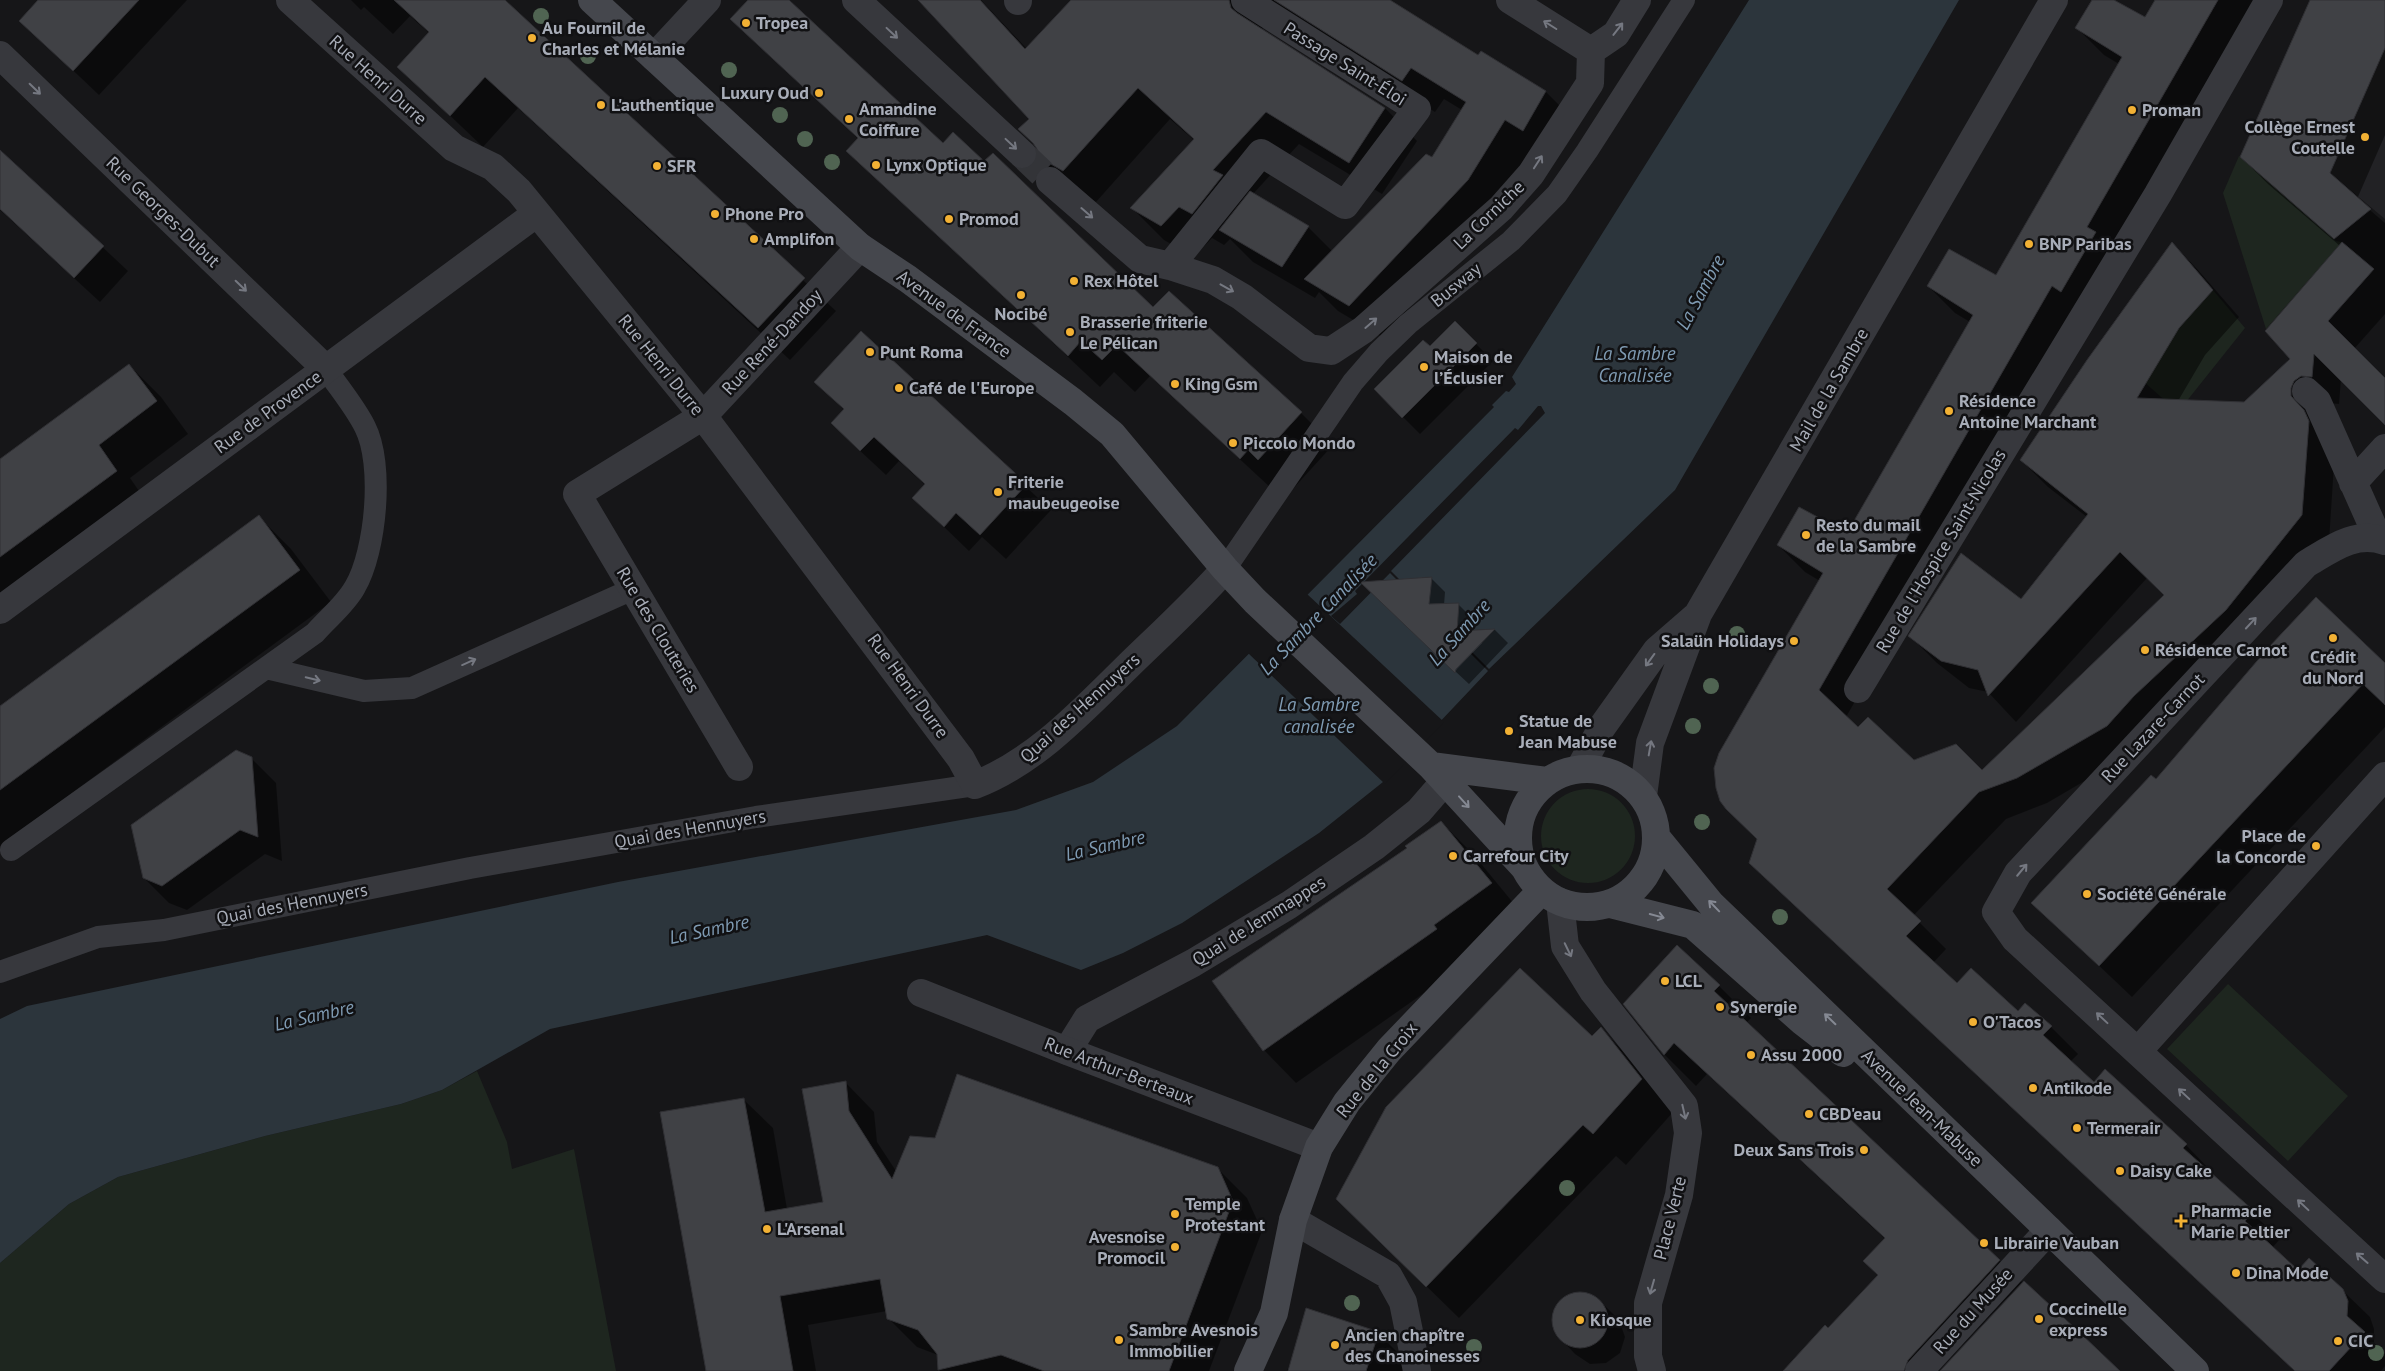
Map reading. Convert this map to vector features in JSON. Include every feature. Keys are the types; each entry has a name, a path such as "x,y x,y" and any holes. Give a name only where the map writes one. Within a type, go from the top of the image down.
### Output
{"main road":[{"name":"Avenue de France","path":"592,0 860,247 908,279 1073,402 1112,434 1225,569 1433,769 1523,866"},
{"path":"1580,768 1604,770 1626,780 1643,796 1653,816 1657,838 1653,859 1643,878 1628,893 1610,904 1593,907 1577,907 1551,896 1523,866 1517,844 1520,820 1530,798 1547,781 1562,772 1580,768"},
{"path":"1433,769 1547,781"},
{"name":"Avenue Jean-Mabuse","path":"1657,838 1711,904 2194,1371"},
{"name":"Rue de la Croix","path":"1248,1371 1274,1313 1293,1220 1319,1147 1347,1102 1389,1050 1551,896"},
{"path":"1610,904 1693,925 1803,1022 1953,1139"}],"street":[{"name":"Rue Henri Durre","path":"290,0 448,143 493,167 518,191 703,416 950,743 975,785"},
{"path":"654,57 707,0"},
{"path":"856,0 1022,154"},
{"name":"Passage Saint-Éloi","path":"1170,266 1261,153 1345,205 1417,109 1245,0"},
{"path":"1510,0 1590,51 1616,34 1637,0"},
{"name":"Mail de la Sambre","path":"1643,796 1650,743 1698,614 2054,0"},
{"name":"Rue de l'Hospice Saint-Nicolas","path":"1858,689 2158,194 2269,0"},
{"name":"La Corniche","path":"1170,266 1213,280 1242,297 1309,348 1331,351 1363,330 1500,208 1531,174 1590,83 1590,51"},
{"name":"Rue Georges-Dubut","path":"0,55 326,369"},
{"path":"1050,181 1140,259 1170,266"},
{"name":"Rue de Provence","path":"0,610 537,213"},
{"name":"Rue René-Dandoy","path":"577,494 703,416 860,247"},
{"path":"2306,390 2317,400 2353,483 2381,539"},
{"path":"2353,483 2385,448"},
{"name":"Rue des Clouteries","path":"577,494 739,767"},
{"name":"Rue Lazare-Carnot","path":"2138,1051 2015,938 1996,912 2018,873 2306,564 2348,539 2381,539"},
{"name":"Quai des Hennuyers","path":"975,785 998,776 1024,759 1075,717 1204,594 1225,569"},
{"path":"1580,768 1602,726 1657,650 1698,614"},
{"name":"Quai de Jemmappes","path":"1067,1052 1087,1019 1193,963 1289,904 1374,847 1419,811 1433,769"},
{"path":"2385,776 2138,1051 2385,1278"},
{"name":"Place Verte","path":"1551,896 1565,946 1593,992 1684,1106 1688,1133 1679,1195 1648,1303 1648,1356 1652,1371"},
{"name":"Rue Arthur-Berteaux","path":"921,993 1067,1052 1319,1147"},
{"path":"1293,1220 1388,1275 1403,1302 1417,1371"},
{"name":"Rue du Musée","path":"1919,1371 2049,1230"}],"lane":[{"name":"Busway","path":"1225,569 1353,382 1379,352 1408,324 1512,241 1556,194 1587,151 1684,0"},
{"path":"11,850 315,633 355,588 371,545 375,505 375,460 365,427 326,369"},
{"path":"266,668 364,691 412,688 633,589"},
{"name":"Quai des Hennuyers","path":"0,972 98,937 164,930 480,866 756,817 975,785"}],"shaded area":[{"name":"Collège Ernest Coutelle","path":"2385,48 2385,219 2330,173"},
{"path":"2239,156 2336,241 2342,242 2266,329 2223,193"},
{"path":"2213,290 2245,328 2178,412 2143,381 2177,330"},
{"path":"1588,789 1606,793 1621,803 1631,818 1635,836 1631,854 1621,869 1606,879 1588,883 1570,879 1555,869 1545,854 1541,836 1545,818 1555,803 1570,793"},
{"path":"2228,984 2348,1096 2288,1161 2167,1049"},
{"path":"477,1071 507,1142 512,1169 574,1149 616,1371 0,1371 0,1263 69,1204 118,1177 265,1136 401,1104 442,1090"}],"water":[{"path":"1749,0 1959,0 1675,490 1489,669 1472,652 1486,638 1486,629 1477,630 1464,643 1419,599 1431,587 1432,577 1423,577 1410,590 1391,571 1545,413 1541,406 1538,406 1518,430 1515,428 1355,591 1357,594 1331,616 1340,624 1390,573 1488,671 1383,782 1319,833 1182,923 1123,953 1081,970 987,935 550,1029 442,1090 401,1104 265,1136 118,1177 69,1204 0,1263 0,1019 27,1006 618,882 1016,810 1093,782 1177,726 1494,407 1492,405 1516,384 1512,377"}],"pier":[{"path":"1307,594 1444,722 1385,784 1248,653"}],"building":[{"path":"38,0 139,0 73,71 19,21"},
{"path":"394,0 505,0 805,278 758,328 485,77 450,116 397,67 429,32"},
{"path":"748,0 789,0 943,143 953,132 984,161 993,153 1153,307 1169,291 1302,412 1258,460 1248,450 1240,459 1117,345 1102,360 1081,341 1068,356 846,151 858,138 730,19"},
{"path":"918,0 980,0 1025,49 1071,0 1229,0 1231,8 1237,13 1385,108 1349,163 1266,112 1213,170 1223,175 1192,214 1179,207 1161,226 1130,208 1194,139 1138,88 1063,171 1037,156 1037,149 1033,143 1018,129 1029,119"},
{"path":"1274,0 1390,0 1478,55 1481,51 1546,91 1523,131 1505,120 1468,180 1349,306 1304,279 1426,154 1432,157 1466,102 1411,68 1402,81"},
{"path":"2092,0 2114,0 2145,17 2155,0 2218,0 2087,227 2096,232 2061,292 2052,286 1819,690 1858,727 1868,717 1914,760 1956,744 1982,770 2164,595 2120,552 1988,696 1978,670 1941,661 1908,636 1961,553 2021,599 2088,514 2020,460 2087,360 2172,242 2213,290 2179,328 2137,398 2244,402 2290,359 2265,331 2342,242 2374,269 2328,321 2385,378 2385,425 2314,354 2312,377 2301,376 2294,381 2291,388 2291,396 2304,410 2309,421 2302,515 2226,610 2134,696 2107,726 2017,778 1979,792 1887,889 1921,921 1906,936 1957,983 1971,968 2018,1011 2025,1003 2052,1026 2043,1035 2094,1082 2105,1069 2187,1144 2183,1148 2254,1211 2245,1221 2298,1270 2309,1258 2343,1289 2348,1301 2347,1316 2365,1332 2329,1371 2295,1371 1749,863 1757,839 1726,809 1720,801 1716,788 1714,768 1719,753 1823,573 1777,545 1799,507 1847,533 1973,315 1927,286 1949,249 1996,275 2122,57 2075,28"},
{"path":"2310,0 2385,0 2385,48 2330,173 2371,209 2334,239 2240,157"},
{"path":"0,150 104,246 74,278 0,209"},
{"path":"1250,191 1309,226 1282,267 1219,230"},
{"name":"Maison de l’Éclusier","path":"1455,321 1477,343 1402,418 1374,389 1423,340 1430,346"},
{"path":"861,331 1027,484 980,535 956,513 944,527 912,498 925,484 874,437 860,451 831,423 844,409 814,382"},
{"path":"129,364 157,401 99,445 117,471 0,557 0,459"},
{"path":"259,515 300,570 0,790 0,706"},
{"path":"1432,577 1429,604 1459,603 1457,631 1495,629 1456,669 1455,673 1360,582"},
{"path":"2316,597 2385,663 2385,705 2363,684 2099,966 2031,903 2151,775 2156,779 2269,647"},
{"path":"236,750 252,757 258,837 240,830 162,886 143,878 131,825"},
{"path":"1441,821 1492,883 1434,925 1437,929 1263,1051 1212,981 1407,848 1405,846"},
{"path":"1677,945 1720,985 1714,991 2000,1260 1908,1360 1904,1371 1783,1371 1825,1325 1828,1328 1878,1275 1863,1261 1885,1238 1674,1043 1664,1055 1623,1004"},
{"path":"1520,968 1592,1036 1601,1027 1642,1079 1593,1134 1583,1125 1426,1287 1336,1199 1386,1107"},
{"path":"957,1074 1218,1167 1233,1201 1169,1371 1044,1371 1001,1355 938,1370 937,1354 918,1330 887,1319 880,1279 780,1296 793,1371 706,1371 660,1112 744,1098 765,1212 823,1202 802,1089 846,1081 849,1111 892,1179 910,1136 935,1138"},
{"path":"2024,1281 2077,1330 2120,1371 1940,1371"},
{"name":"Kiosque","path":"1575,1292 1585,1292 1600,1300 1606,1309 1608,1320 1606,1331 1600,1340 1585,1348 1575,1348 1564,1343 1557,1336 1552,1325 1552,1315 1557,1304 1564,1297"},
{"name":"Ancien chapître des Chanoinesses","path":"1306,1308 1379,1332 1366,1371 1288,1371"}],"tunnel":[{"path":"1022,154 1050,181"}],"place":[{"name":"Tropea","path":"746,23"},
{"name":"Au Fournil de Charles et Mélanie","path":"532,38"},
{"name":"Luxury Oud","path":"819,93"},
{"name":"L'authentique","path":"601,105"},
{"name":"Proman","path":"2132,110"},
{"name":"Amandine Coiffure","path":"849,119"},
{"name":"Collège Ernest Coutelle","path":"2365,137"},
{"name":"Lynx Optique","path":"876,165"},
{"name":"SFR","path":"657,166"},
{"name":"Phone Pro","path":"715,214"},
{"name":"Promod","path":"949,219"},
{"name":"Amplifon","path":"754,239"},
{"name":"BNP Paribas","path":"2029,244"},
{"name":"Rex Hôtel","path":"1074,281"},
{"name":"Nocibé","path":"1021,295"},
{"name":"Brasserie friterie Le Pélican","path":"1070,332"},
{"name":"Punt Roma","path":"870,352"},
{"name":"Maison de l’Éclusier","path":"1424,367"},
{"name":"King Gsm","path":"1175,384"},
{"name":"Café de l'Europe","path":"899,388"},
{"name":"Résidence Antoine Marchant","path":"1949,411"},
{"name":"Piccolo Mondo","path":"1233,443"},
{"name":"Friterie maubeugeoise","path":"998,492"},
{"name":"Resto du mail de la Sambre","path":"1806,535"},
{"name":"Crédit du Nord","path":"2333,638"},
{"name":"Salaün Holidays","path":"1794,641"},
{"name":"Résidence Carnot","path":"2145,650"},
{"name":"Statue de Jean Mabuse","path":"1509,731"},
{"name":"Place de la Concorde","path":"2316,846"},
{"name":"Carrefour City","path":"1453,856"},
{"name":"Société Générale","path":"2087,894"},
{"name":"LCL","path":"1665,981"},
{"name":"Synergie","path":"1720,1007"},
{"name":"O'Tacos","path":"1973,1022"},
{"name":"Assu 2000","path":"1751,1055"},
{"name":"Antikode","path":"2033,1088"},
{"name":"CBD'eau","path":"1809,1114"},
{"name":"Termerair","path":"2077,1128"},
{"name":"Deux Sans Trois","path":"1864,1150"},
{"name":"Daisy Cake","path":"2120,1171"},
{"name":"Temple Protestant","path":"1175,1214"},
{"name":"Pharmacie Marie Peltier","path":"2181,1221"},
{"name":"L'Arsenal","path":"767,1229"},
{"name":"Librairie Vauban","path":"1984,1243"},
{"name":"Avesnoise Promocil","path":"1175,1247"},
{"name":"Dina Mode","path":"2236,1273"},
{"name":"Coccinelle express","path":"2039,1319"},
{"name":"Kiosque","path":"1580,1320"},
{"name":"Sambre Avesnois Immobilier","path":"1119,1340"},
{"name":"CIC","path":"2338,1341"},
{"name":"Ancien chapître des Chanoinesses","path":"1335,1345"}],"water label":[{"name":"La Sambre","path":"1700,292"},
{"name":"La Sambre Canalisée","path":"1635,364"},
{"name":"La Sambre Canalisée","path":"1318,614"},
{"name":"La Sambre","path":"1459,632"},
{"name":"La Sambre canalisée","path":"1319,715"},
{"name":"La Sambre","path":"1105,845"},
{"name":"La Sambre","path":"709,929"},
{"name":"La Sambre","path":"314,1015"}]}
